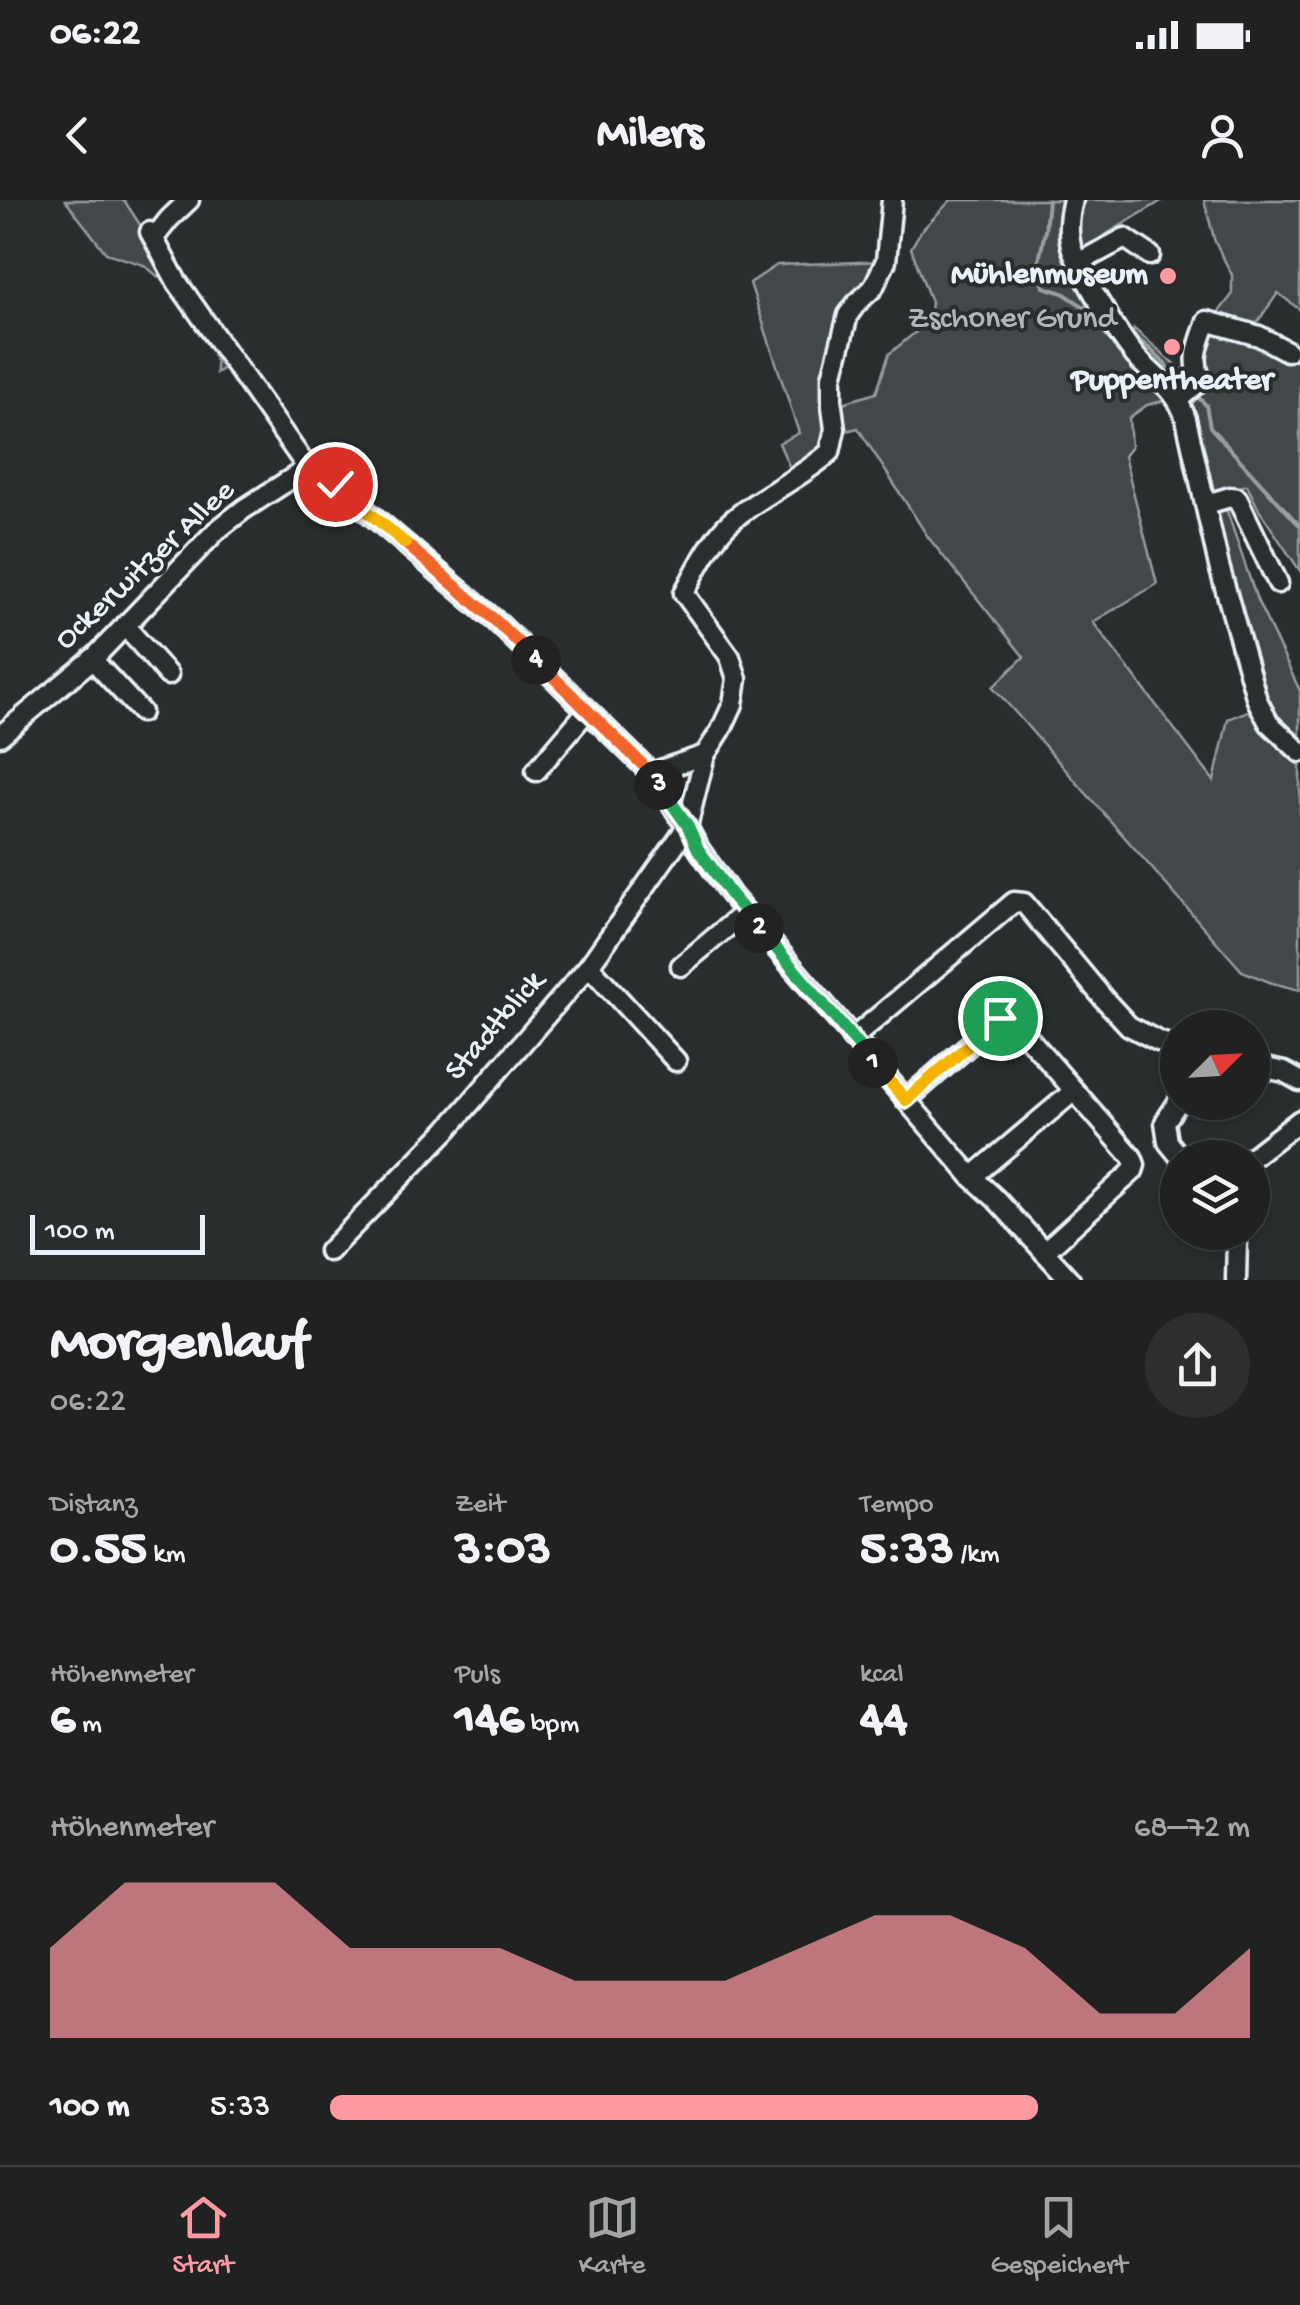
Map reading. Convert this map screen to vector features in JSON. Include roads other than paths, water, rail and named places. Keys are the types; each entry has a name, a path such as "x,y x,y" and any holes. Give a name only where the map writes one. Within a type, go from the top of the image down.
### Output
{"street":[{"path":"189,200 152,235 177,282 309,470 335,484 482,610 651,773 688,826 698,849 745,912 972,1177 1070,1280"},
{"path":"688,826 706,754 732,704 737,679 730,658 684,593 724,529 830,452 835,429 832,376 848,315 873,288 886,261 892,200"},
{"path":"1074,200 1068,227 1072,246 1120,335 1137,358 1191,390"},
{"path":"1078,263 1125,238 1150,255"},
{"path":"1287,351 1259,336 1207,321 1196,348 1186,418 1228,600 1257,700 1268,723 1300,752"},
{"name":"Ockerwitzer Allee","path":"0,736 92,659 216,532 279,486 309,470"},
{"path":"1207,504 1237,498 1278,583"},
{"path":"125,626 168,674"},
{"path":"92,659 140,712"},
{"path":"536,770 587,711"},
{"path":"651,773 706,754"},
{"name":"Stadtblick","path":"329,1250 447,1130 588,966 688,826"},
{"path":"852,1038 1014,902 1024,902 1129,1026 1160,1040"},
{"path":"681,966 745,912"},
{"path":"588,966 676,1061"},
{"path":"906,1100 1000,1018 1012,1019 1135,1164 1133,1172 1044,1252"},
{"path":"1270,1069 1300,1081"},
{"path":"972,1177 1074,1091"},
{"path":"1270,1143 1300,1120"},
{"path":"1236,1280 1237,1250"}],"waterway":[{"path":"1048,200 1038,266 1044,287 1063,293 1098,316"},
{"path":"1128,331 1187,386"},
{"path":"1194,393 1206,405 1210,427 1300,526"}],"place":[{"name":"Mühlenmuseum","path":"1168,276"},
{"name":"Puppentheater","path":"1172,347"}],"park label":[{"name":"Zschoner Grund","path":"1012,320"}]}
